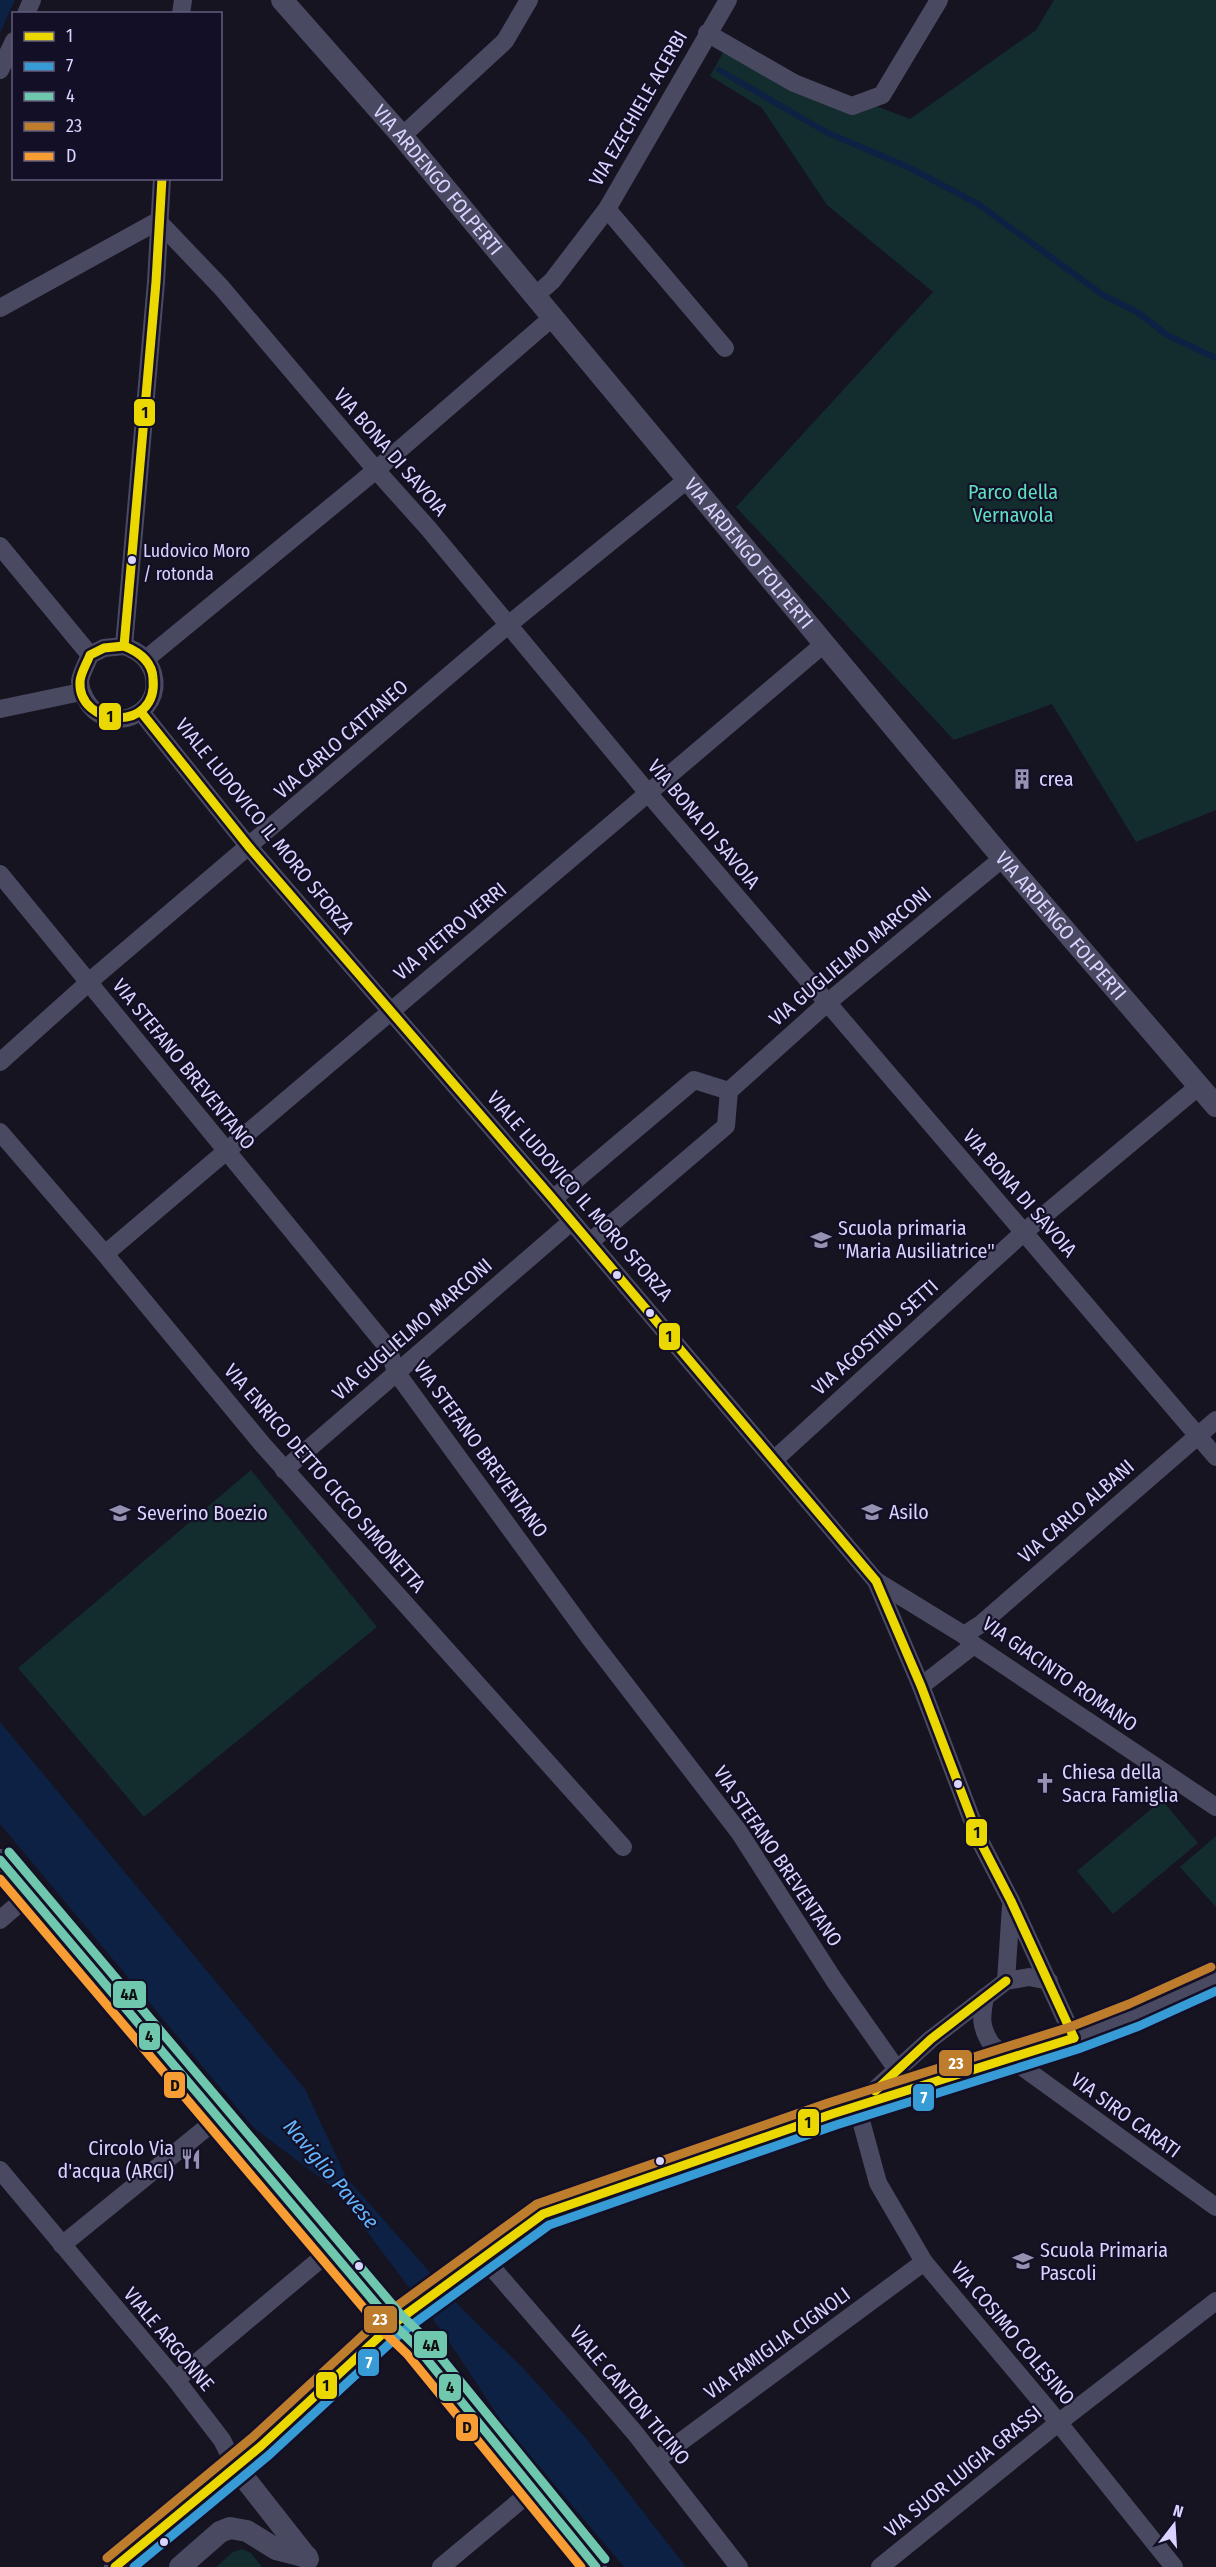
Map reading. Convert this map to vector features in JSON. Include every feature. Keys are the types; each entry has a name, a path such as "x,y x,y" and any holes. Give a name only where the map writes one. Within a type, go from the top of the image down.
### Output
{"street":[{"name":"VIA ARDENGO FOLPERTI","path":"282,0 402,136 1003,858 1216,1106"},
{"path":"402,136 505,41 529,0"},
{"name":"VIA EZECHIELE ACERBI","path":"535,296 552,280 607,209 728,0"},
{"path":"707,33 794,83 852,106 882,95 939,0"},
{"path":"0,70 12,45"},
{"path":"124,646 156,282 162,180"},
{"path":"607,209 725,348"},
{"path":"0,308 158,221"},
{"name":"VIA BONA DI SAVOIA","path":"158,221 221,287 375,470 428,528 648,793 1216,1457"},
{"path":"146,659 375,470 553,317"},
{"name":"VIA CARLO CATTANEO","path":"0,1062 89,982 508,625 688,479"},
{"path":"0,546 90,655"},
{"name":"VIA PIETRO VERRI","path":"105,1254 825,643"},
{"path":"124,646 136,651 146,659 154,679 154,690 150,702 141,712 124,720 101,716 90,709 81,692 80,680 90,655 104,648 124,646"},
{"path":"0,709 81,692"},
{"name":"VIALE LUDOVICO IL MORO SFORZA","path":"141,712 249,847 590,1242 876,1581 921,1686 980,1841 1011,1901 1074,2038"},
{"name":"VIA GUGLIELMO MARCONI","path":"729,1091 827,1003 1003,858"},
{"name":"VIA STEFANO BREVENTANO","path":"0,874 388,1348 396,1372 589,1637 739,1832 834,1980 898,2071"},
{"path":"553,1199 694,1080 729,1091 726,1126 590,1242"},
{"name":"VIA AGOSTINO SETTI","path":"775,1459 1024,1232 1199,1086"},
{"name":"VIA ENRICO DETTO CICCO SIMONETTA","path":"0,1132 105,1254 284,1470 623,1847"},
{"name":"VIA GUGLIELMO MARCONI","path":"284,1470 571,1222"},
{"name":"VIA CARLO ALBANI","path":"921,1686 969,1640 981,1624 1216,1420"},
{"name":"VIA GIACINTO ROMANO","path":"876,1581 969,1640 1216,1807"},
{"path":"0,1860 217,2119 393,2324 416,2346 596,2567"},
{"path":"0,1920 29,1895"},
{"path":"1006,1981 1011,1901"},
{"path":"857,2106 931,2039 1006,1981 1029,1977 1049,1981"},
{"path":"115,2567 261,2446 393,2324 482,2256 543,2214 857,2106 1074,2038 1134,2015 1216,1978"},
{"path":"985,1997 980,2019 982,2030 992,2045 1009,2059"},
{"name":"VIA SIRO CARATI","path":"1009,2059 1216,2207"},
{"name":"VIA COSIMO COLESINO","path":"857,2106 878,2183 924,2262 1058,2423 1173,2567"},
{"path":"62,2245 217,2119"},
{"name":"VIALE ARGONNE","path":"0,2170 176,2380 222,2440 235,2466"},
{"path":"176,2380 330,2251"},
{"name":"VIALE CANTON TICINO","path":"482,2256 656,2460 740,2567"},
{"name":"VIA FAMIGLIA CIGNOLI","path":"656,2460 924,2262"},
{"name":"VIA SUOR LUIGIA GRASSI","path":"880,2567 1058,2423 1216,2301"},
{"path":"235,2466 311,2562"},
{"path":"441,2567 534,2489"},
{"path":"180,2567 220,2532 230,2528 247,2531 276,2549 311,2562"}],"green space":[{"name":"Parco della Vernavola","path":"1054,0 1216,0 1216,810 1136,842 1052,704 954,740 736,507 933,292 827,205 762,108 710,76 730,40 812,82 910,119 1036,30"},
{"path":"251,1470 377,1627 144,1817 18,1668"},
{"path":"1162,1800 1198,1843 1113,1914 1077,1871"},
{"path":"1216,1836 1216,1907 1180,1867"},
{"path":"242,2549 251,2553 262,2567 216,2567 233,2552"}],"water":[{"path":"0,0 15,0 0,33"},
{"name":"Naviglio Pavese","path":"0,1722 305,2089 346,2177 464,2311 525,2370 584,2436 686,2567 624,2567 502,2422 444,2334 335,2189 254,2128 0,1824"}],"waterway":[{"path":"719,70 826,132 908,167 978,204 1103,295 1137,312 1167,335 1216,358"}],"transit line":[{"name":"1","path":"124,646 156,282 162,180"},
{"name":"1","path":"124,646 140,654 150,667 153,678 151,696 144,709 132,716 118,718 103,715 91,708 83,696 80,681 90,655 104,648 124,646"},
{"name":"1","path":"141,712 249,847 553,1199 876,1581 921,1686 980,1841 1011,1901 1074,2038"},
{"name":"4A","path":"9,1852 402,2316 425,2338 605,2559"},
{"name":"4","path":"0,1860 393,2324 416,2346 596,2567"},
{"name":"D","path":"0,1879 384,2332 407,2354 581,2567"},
{"name":"23","path":"107,2558 253,2437 386,2314 537,2204 828,2103 1070,2027 1129,2004 1211,1967"},
{"name":"1","path":"875,2091 931,2039 1006,1981"},
{"name":"7","path":"134,2567 269,2455 401,2333 549,2225 836,2125 1078,2049 1139,2026 1216,1991"},
{"name":"1","path":"115,2567 261,2446 393,2324 543,2214 832,2114 1074,2038"}],"place":[{"name":"Ludovico Moro / rotonda","path":"132,560"},
{"name":"crea","path":"1022,779"},
{"name":"Scuola primaria \"Maria Ausiliatrice\"","path":"821,1240"},
{"name":"Asilo","path":"872,1512"},
{"name":"Severino Boezio","path":"120,1513"},
{"name":"Chiesa della Sacra Famiglia","path":"1045,1783"},
{"name":"Circolo Via d'acqua (ARCI)","path":"191,2159"},
{"name":"Scuola Primaria Pascoli","path":"1023,2261"}]}
